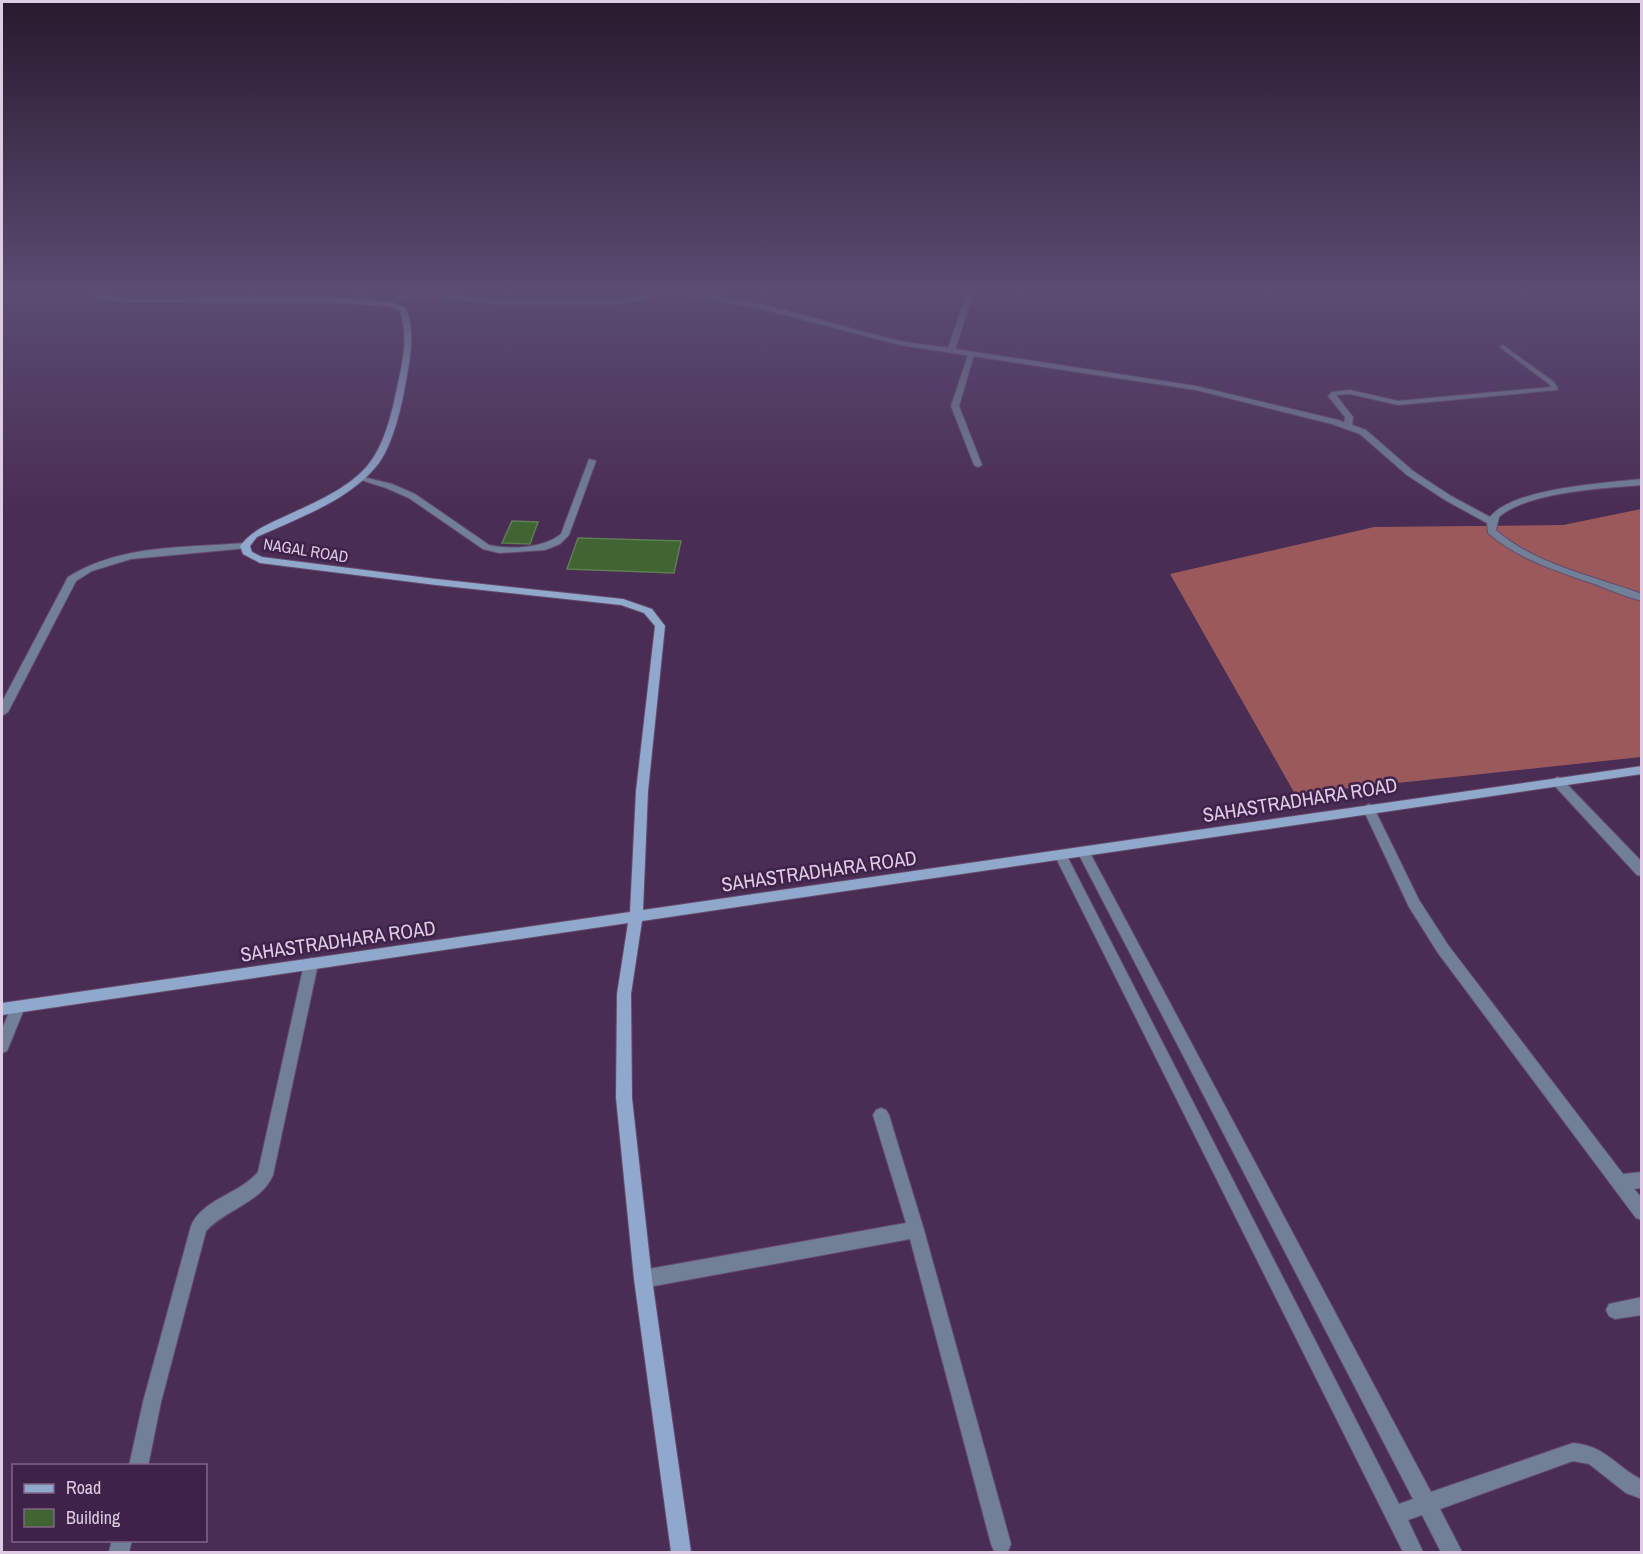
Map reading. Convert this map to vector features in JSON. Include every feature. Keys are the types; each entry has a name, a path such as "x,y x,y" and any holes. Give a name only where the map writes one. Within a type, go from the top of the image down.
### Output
{"main road":[{"name":"NAGAL ROAD","path":"404,365 400,394 375,462 359,478 255,535 245,546 248,555 260,560 623,602 648,611 660,626 642,791 636,917 624,994 624,1098 643,1279 681,1552"},
{"name":"SAHASTRADHARA ROAD","path":"2,1009 1641,770"}],"street":[{"path":"1046,365 1196,388 1348,426 1363,432 1410,473 1448,498 1491,521"},
{"path":"1641,482 1568,491 1525,501 1502,510 1491,521 1491,531 1499,540 1521,552 1641,598"},
{"path":"2,712 72,579 85,569 116,558 245,546"},
{"path":"1557,781 1641,872"},
{"path":"1369,809 1414,903 1443,950 1641,1212"},
{"path":"1084,853 1452,1552"},
{"path":"1061,856 1413,1552"},
{"path":"138,1464 152,1402 199,1226 209,1213 225,1203 245,1196 257,1187 265,1175 311,964"},
{"path":"2,1046 18,1007"},
{"path":"881,1115 916,1230 1001,1544"},
{"path":"1619,1182 1641,1180"},
{"path":"643,1279 916,1230"},
{"path":"1615,1310 1641,1306"},
{"path":"1395,1515 1573,1452 1587,1452 1605,1461 1641,1490"}],"lane":[{"path":"968,365 955,406 978,465"},
{"path":"1348,426 1349,417 1335,403 1334,393 1350,392 1398,403 1555,389 1552,383 1527,365"},
{"path":"359,478 406,493 486,548 510,549 545,546 557,542 565,535 592,461"}],"shaded area":[{"path":"1641,509 1641,757 1295,794 1170,574 1374,527 1563,525"}],"building":[{"path":"512,521 538,522 530,544 502,543"},
{"path":"578,538 681,541 674,573 567,569"}]}
